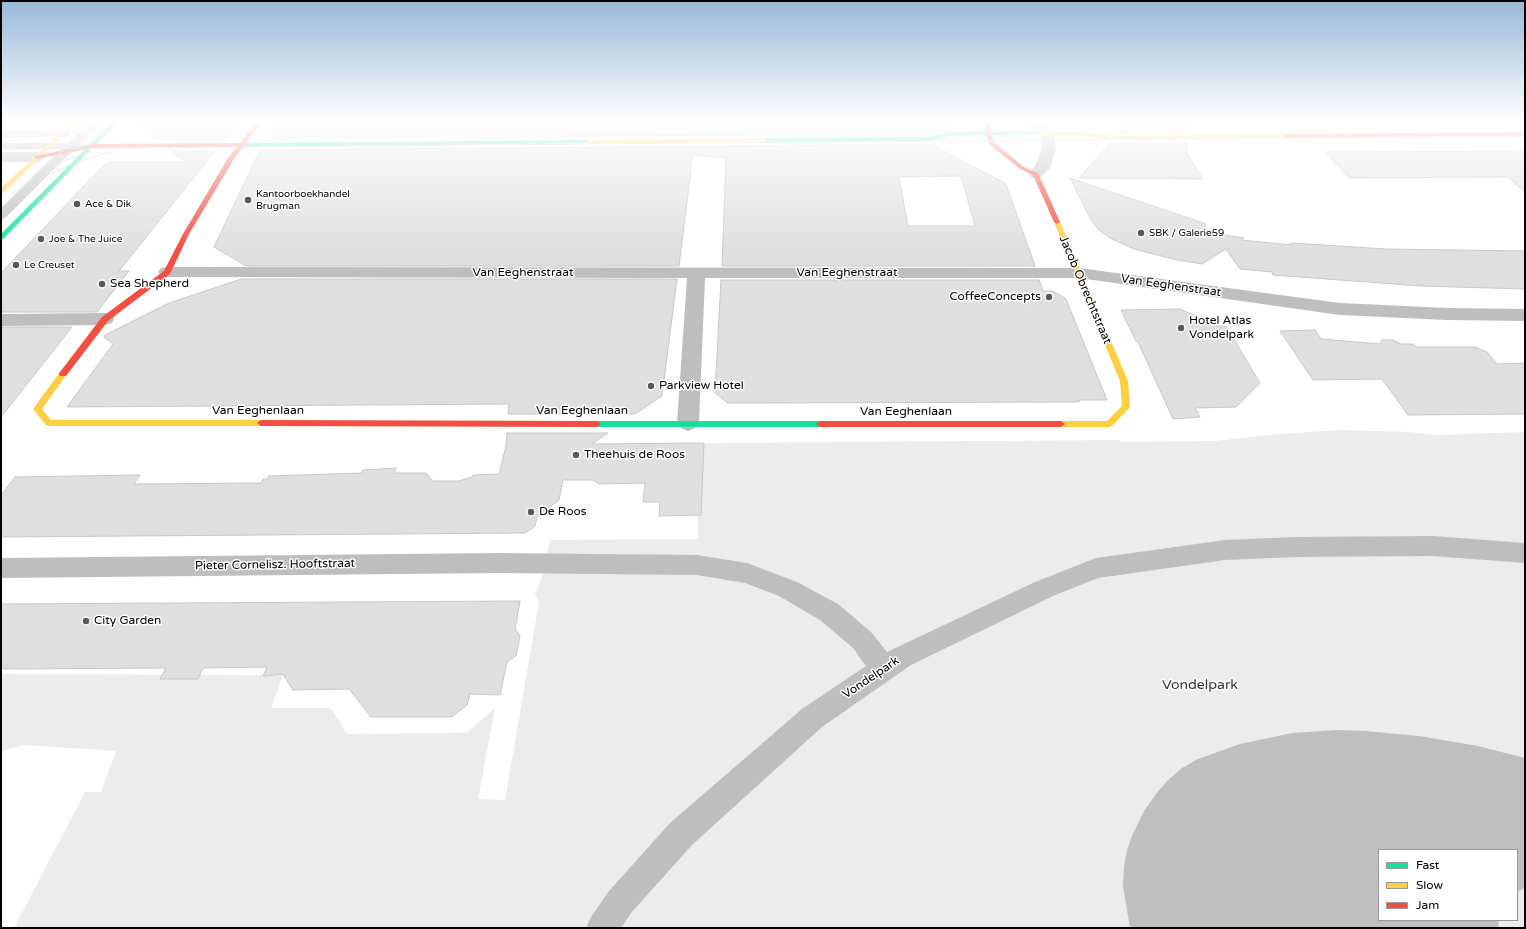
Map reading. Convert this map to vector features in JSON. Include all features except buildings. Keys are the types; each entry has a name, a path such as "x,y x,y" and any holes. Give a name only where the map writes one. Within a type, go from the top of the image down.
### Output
{"street":[{"path":"1,192 28,165"},
{"path":"1,238 73,165"},
{"path":"1,320 106,319 167,272 186,234 227,165"},
{"path":"1018,165 1036,174 1043,165"},
{"name":"Jacob Obrechtstraat","path":"1036,174 1124,381 1126,407"},
{"name":"Van Eeghenstraat","path":"167,272 696,274 1079,273 1340,309 1447,314 1525,315"},
{"path":"688,423 696,274"},
{"name":"Van Eeghenlaan","path":"106,319 37,409 49,423 1109,424 1126,407"},
{"name":"Vondelpark","path":"602,928 620,902 681,834 812,718 902,657 1044,589 1096,568 1225,550 1296,546 1433,546 1525,553"},
{"name":"Pieter Cornelisz. Hooftstraat","path":"1,568 548,563 697,565 747,573 788,589 829,612 862,640 884,669"}],"lane":[{"path":"1,215 52,165"}],"green space":[{"name":"Vondelpark","path":"1341,430 1409,432 1437,435 1525,432 1525,928 14,928 85,792 101,792 116,751 24,745 1,751 1,674 283,675 271,708 331,708 347,734 466,733 495,708 478,799 505,800 539,602 535,594 541,580 550,540 698,539 702,443 1120,440 1121,442 1214,441 1280,434"}],"shaded area":[{"path":"1339,730 1419,736 1478,746 1525,758 1525,888 1518,892 1518,849 1378,849 1378,921 1499,921 1498,928 1130,928 1123,886 1124,866 1127,850 1144,811 1156,794 1168,780 1182,768 1198,759 1240,744 1292,733"}],"tram line":[{"path":"1,210 47,165"},
{"path":"1,220 57,165"},
{"path":"53,173 70,165"}],"traffic: fast":[{"path":"1,238 72,165"},
{"path":"597,424 820,424"}],"traffic: slow":[{"path":"1,192 29,165"},
{"path":"1057,222 1124,381 1126,407 1109,424 1061,424"},
{"path":"63,374 37,409 49,423 261,423"}],"traffic: jam":[{"path":"63,374 105,319 167,272 186,234 227,165"},
{"path":"1019,165 1036,174 1057,222"},
{"path":"261,423 597,424"},
{"path":"820,424 1061,424"}],"place":[{"name":"Kantoorboekhandel Brugman","path":"248,200"},
{"name":"Ace & Dik","path":"77,204"},
{"name":"SBK / Galerie59","path":"1141,233"},
{"name":"Joe & The Juice","path":"41,239"},
{"name":"Le Creuset","path":"16,265"},
{"name":"Sea Shepherd","path":"102,284"},
{"name":"CoffeeConcepts","path":"1049,297"},
{"name":"Hotel Atlas Vondelpark","path":"1181,328"},
{"name":"Parkview Hotel","path":"651,386"},
{"name":"Theehuis de Roos","path":"576,455"},
{"name":"De Roos","path":"531,512"},
{"name":"City Garden","path":"86,621"}]}
